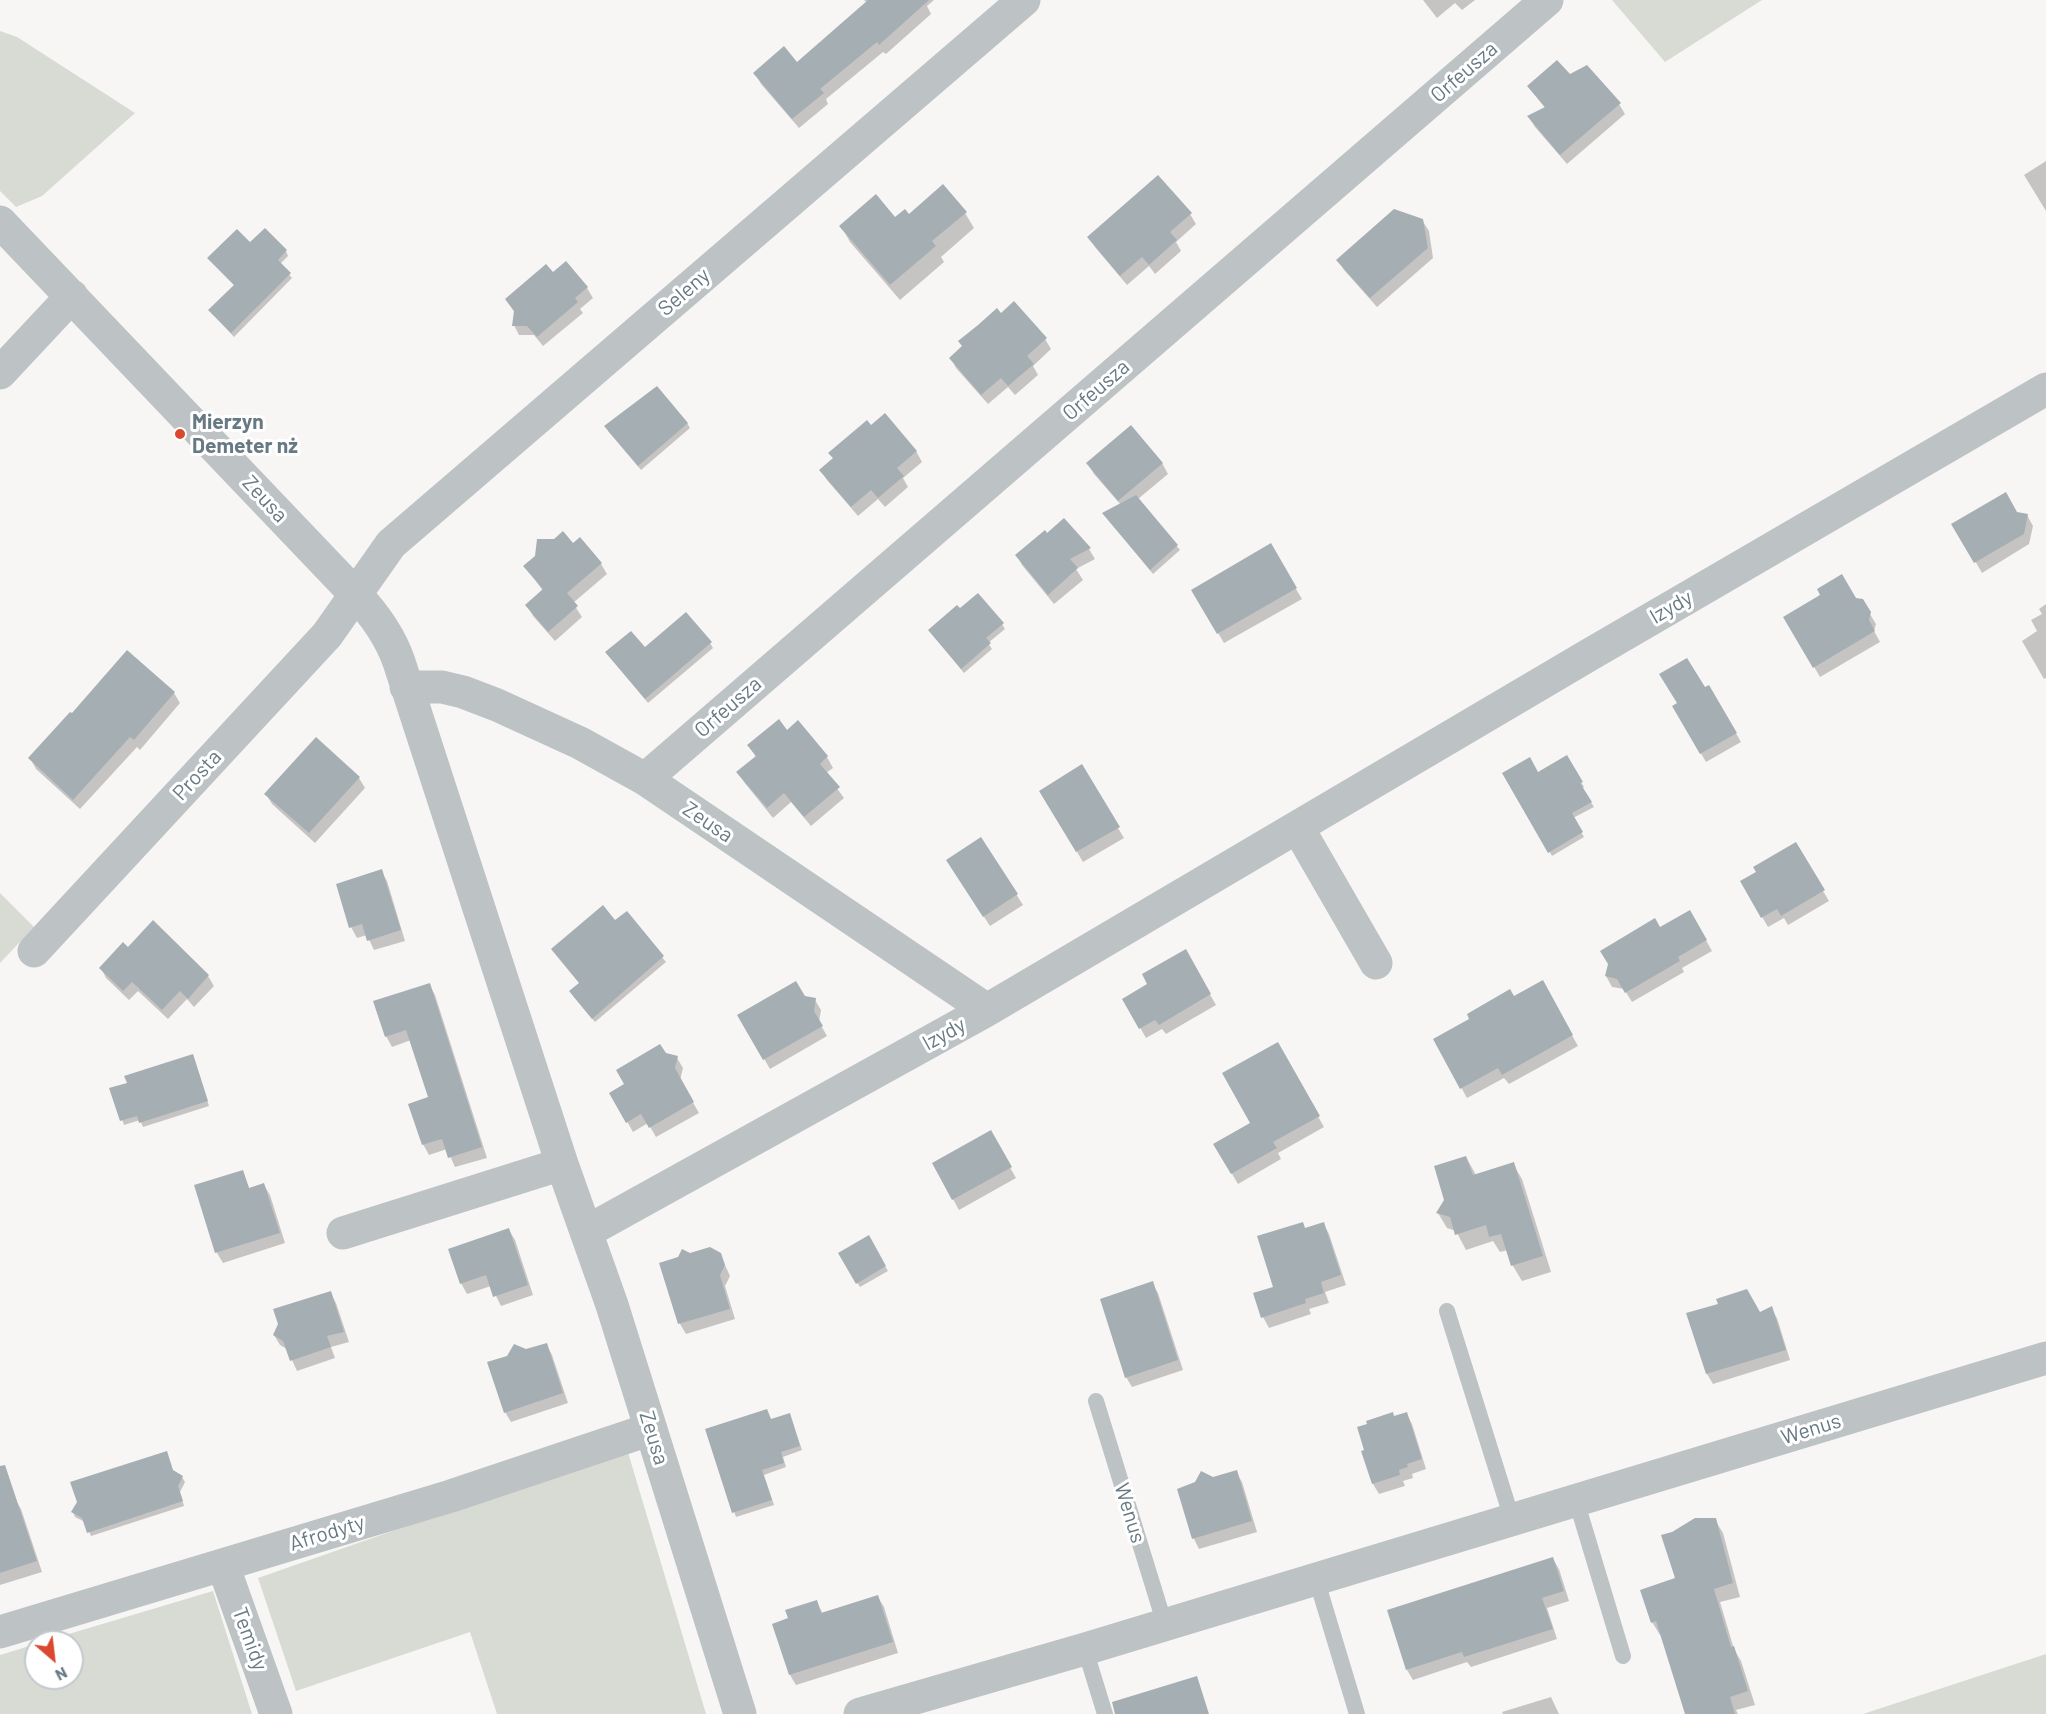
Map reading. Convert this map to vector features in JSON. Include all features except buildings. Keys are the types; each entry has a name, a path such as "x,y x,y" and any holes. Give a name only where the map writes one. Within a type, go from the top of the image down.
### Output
{"street":[{"name":"Seleny","path":"356,595 391,544 1023,0"},
{"name":"Orfeusza","path":"645,779 1547,0"},
{"name":"Zeusa","path":"0,222 356,595 372,613 395,652 651,1429 740,1714"},
{"path":"0,373 72,296"},
{"name":"Izydy","path":"586,1232 987,1011 1579,661 2046,389"},
{"name":"Prosta","path":"34,951 327,635 356,595"},
{"name":"Zeusa","path":"406,687 442,687 497,705 580,743 645,779 987,1011"},
{"path":"1298,828 1376,963"},
{"path":"343,1233 562,1164"},
{"name":"Wenus","path":"860,1714 1085,1649 2046,1358"},
{"name":"Afrodyty","path":"0,1632 451,1496 651,1429"},
{"name":"Temidy","path":"223,1565 276,1714"}],"lane":[{"path":"1447,1311 1512,1519"},
{"name":"Wenus","path":"1096,1401 1165,1624"},
{"path":"1576,1500 1623,1656"},
{"path":"1316,1578 1357,1714"},
{"path":"1085,1649 1105,1714"}],"shaded area":[{"path":"1612,0 1762,0 1665,62"},
{"path":"0,31 17,37 135,113 42,196 16,207 0,191"},
{"path":"0,893 34,927 0,963"},
{"path":"627,1449 706,1714 497,1714 470,1632 296,1691 258,1578"},
{"path":"213,1591 252,1714 0,1714 0,1655 24,1648 24,1690 84,1690 82,1630"},
{"path":"2046,1654 2046,1714 1863,1714"}],"place":[{"name":"Mierzyn Demeter nż","path":"180,434"}]}
